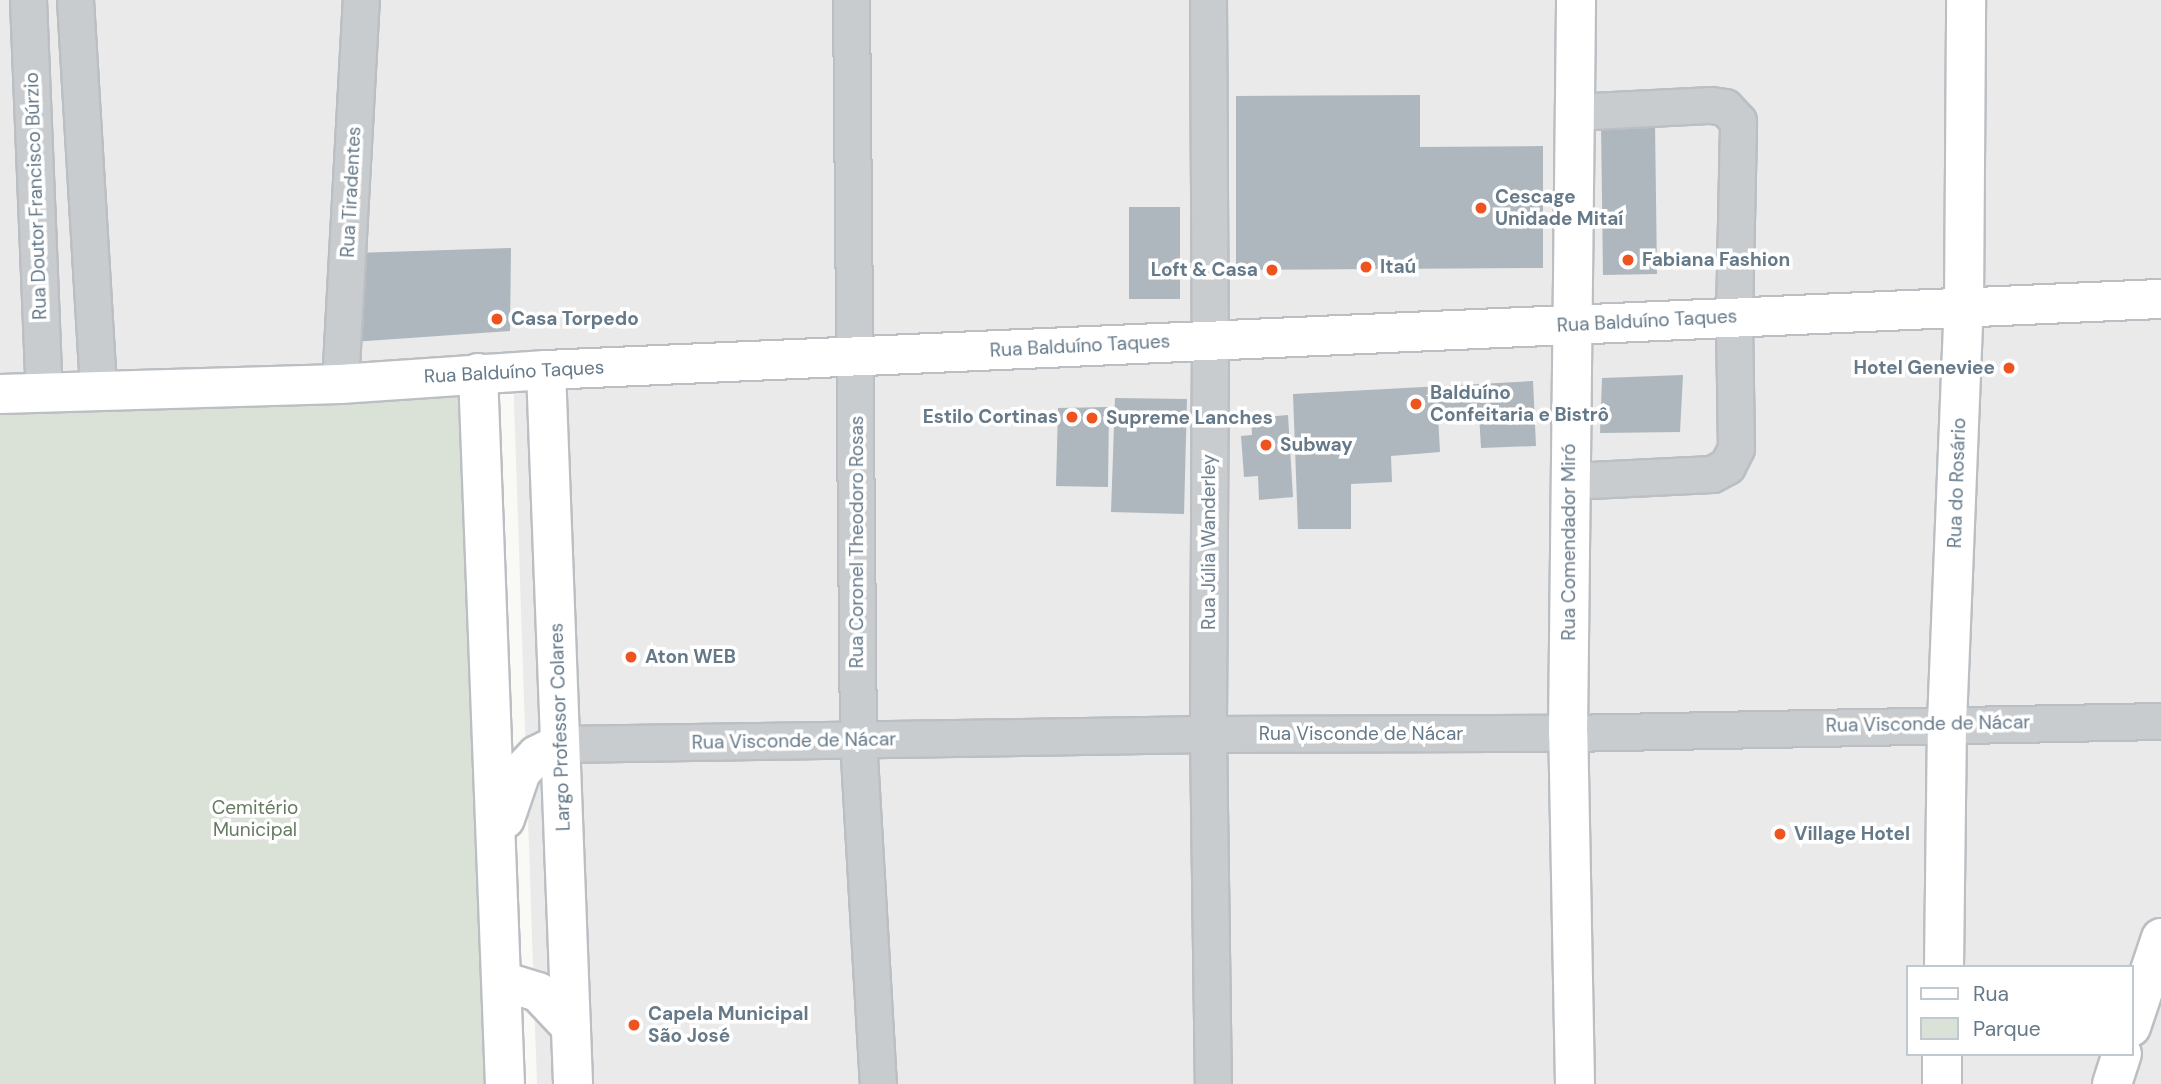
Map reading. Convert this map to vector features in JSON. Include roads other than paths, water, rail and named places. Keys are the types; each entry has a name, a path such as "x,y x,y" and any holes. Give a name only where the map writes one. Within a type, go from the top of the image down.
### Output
{"main road":[{"name":"Rua Comendador Miró","path":"1575,1084 1568,733 1570,325 1576,0"},
{"name":"Rua do Rosário","path":"1944,965 1947,723 1964,307 1966,0"},
{"name":"Rua Balduíno Taques","path":"0,394 98,389 340,384 478,373 2161,299"},
{"name":"Largo Professor Colares","path":"546,370 573,1084"},
{"path":"478,373 505,1084"},
{"path":"498,854 508,805 521,772 537,755 561,744"},
{"path":"2133,1021 2161,938"},
{"path":"502,981 538,992 571,1027"},
{"path":"1942,1056 1942,1084"},
{"path":"2112,1084 2121,1056"}],"street":[{"name":"Rua Doutor Francisco Búrzio","path":"28,0 44,392"},
{"path":"75,0 98,389"},
{"name":"Rua Tiradentes","path":"340,384 361,0"},
{"name":"Rua Coronel Theodoro Rosas","path":"852,0 857,356 858,740 878,1084"},
{"name":"Rua Júlia Wanderley","path":"1208,0 1208,734 1213,1084"},
{"path":"1570,481 1712,474 1727,466 1736,448 1734,317 1738,121 1725,107 1710,105 1574,112"},
{"name":"Rua Visconde de Nácar","path":"561,744 1208,734 1568,733 1947,723 2161,721"}],"place":[{"name":"Cescage Unidade Mitaí","path":"1481,208"},
{"name":"Fabiana Fashion","path":"1628,260"},
{"name":"Itaú","path":"1366,267"},
{"name":"Loft & Casa","path":"1272,270"},
{"name":"Casa Torpedo","path":"497,319"},
{"name":"Hotel Geneviee","path":"2009,368"},
{"name":"Balduíno Confeitaria e Bistrô","path":"1416,404"},
{"name":"Estilo Cortinas","path":"1072,417"},
{"name":"Supreme Lanches","path":"1092,418"},
{"name":"Subway","path":"1266,445"},
{"name":"Aton WEB","path":"631,657"},
{"name":"Village Hotel","path":"1780,834"},
{"name":"Capela Municipal São José","path":"634,1025"}],"park label":[{"name":"Cemitério Municipal","path":"255,819"}]}
